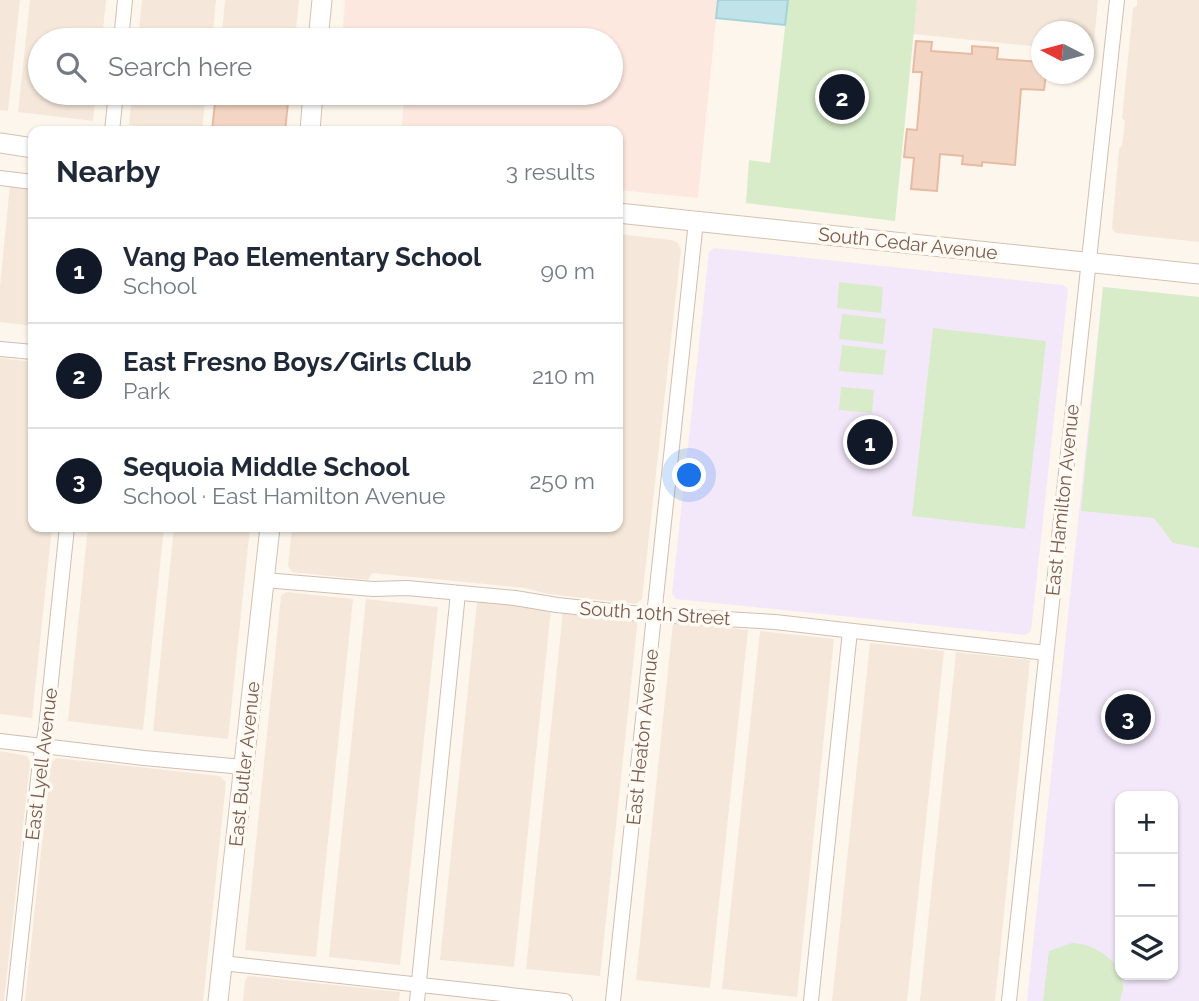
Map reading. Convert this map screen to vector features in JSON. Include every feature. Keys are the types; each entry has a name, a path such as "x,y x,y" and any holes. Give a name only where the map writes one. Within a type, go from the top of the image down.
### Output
{"main road":[{"path":"319,28 322,0"},
{"path":"310,126 312,105"},
{"path":"0,144 28,147"},
{"name":"South Cedar Avenue","path":"623,214 1199,274"},
{"name":"East Butler Avenue","path":"218,1001 269,532"}],"street":[{"path":"122,28 125,0"},
{"name":"East Hamilton Avenue","path":"1009,1001 1117,0"},
{"path":"113,126 115,105"},
{"path":"0,178 28,181"},
{"name":"East Heaton Avenue","path":"613,1001 696,221"},
{"path":"0,349 28,352"},
{"name":"East Lyell Avenue","path":"14,1001 66,532"},
{"name":"South 10th Street","path":"264,580 362,589 407,588 655,615 775,622 1046,653"},
{"path":"417,1001 458,593"},
{"path":"811,1001 850,631"},
{"path":"0,741 243,768"},
{"path":"222,963 565,1001"}],"shaded area":[{"path":"0,0 20,0 8,111 0,110"},
{"path":"30,0 106,0 103,28 28,28 28,105 95,105 93,121 18,112"},
{"path":"142,0 216,0 213,28 139,28"},
{"path":"225,0 299,0 296,28 222,28"},
{"path":"345,0 718,0 698,198 623,190 623,126 401,126 404,105 623,105 623,28 343,28"},
{"path":"917,0 1098,0 1094,42 1094,21 1031,21 1031,46 913,34"},
{"path":"1137,0 1199,0 1199,242 1116,233 1112,228 1119,149 1122,146 1125,121 1122,118 1133,8 1137,6"},
{"path":"131,105 205,105 203,126 129,125"},
{"path":"10,184 28,186 28,325 0,322 0,287"},
{"path":"623,235 678,243 681,250 642,599 636,604 548,594 525,588 372,573 368,580 292,572 288,566 291,532 623,532"},
{"path":"714,248 1063,285 1068,289 1031,631 1025,635 676,599 672,594 709,252"},
{"path":"1103,287 1199,297 1199,1001 1027,1001"},
{"path":"0,358 28,361 28,532 51,532 32,718 0,714"},
{"path":"87,532 163,532 143,730 68,721"},
{"path":"173,532 249,532 228,739 153,731"},
{"path":"286,592 353,599 316,957 245,950 281,596"},
{"path":"366,599 438,607 400,965 329,957"},
{"path":"477,602 551,609 514,967 440,960"},
{"path":"563,611 638,618 600,976 526,969"},
{"path":"673,622 748,630 710,988 636,980"},
{"path":"760,631 834,639 797,997 722,989"},
{"path":"870,643 944,651 907,1001 832,1001"},
{"path":"956,652 1030,660 995,1001 920,1001"},
{"path":"0,751 27,756 30,763 4,1001 0,1001"},
{"path":"57,758 220,776 226,782 203,1001 25,1001 50,767"},
{"path":"250,976 400,992 399,1001 243,1001 245,981"}],"green space":[{"path":"788,0 917,0 895,221 746,203 749,160 770,163"},
{"path":"839,282 883,287 881,313 837,308"},
{"path":"1103,287 1199,297 1199,548 1173,543 1154,518 1081,511"},
{"path":"842,314 886,319 883,344 839,339"},
{"path":"933,328 1046,341 1025,529 912,516"},
{"path":"842,345 886,350 883,375 839,371"},
{"path":"841,387 874,390 872,413 839,410"},
{"path":"1072,943 1089,946 1105,954 1115,965 1115,980 1122,980 1120,1001 1043,1001 1049,951"}],"water":[{"path":"718,0 788,0 785,25 716,18"}],"building":[{"path":"916,41 932,42 931,51 972,54 972,46 998,48 997,59 1031,61 1031,84 1045,84 1044,90 1021,89 1015,165 982,162 982,166 962,164 963,156 940,154 937,191 911,189 914,158 904,157 907,129 917,130 922,72 913,72"},
{"path":"215,105 288,105 286,126 213,126"}],"place":[{"name":"East Fresno Boys/Girls Club","path":"842,97"},
{"name":"Vang Pao Elementary School","path":"870,442"},
{"name":"Sequoia Middle School","path":"1128,717"}]}
